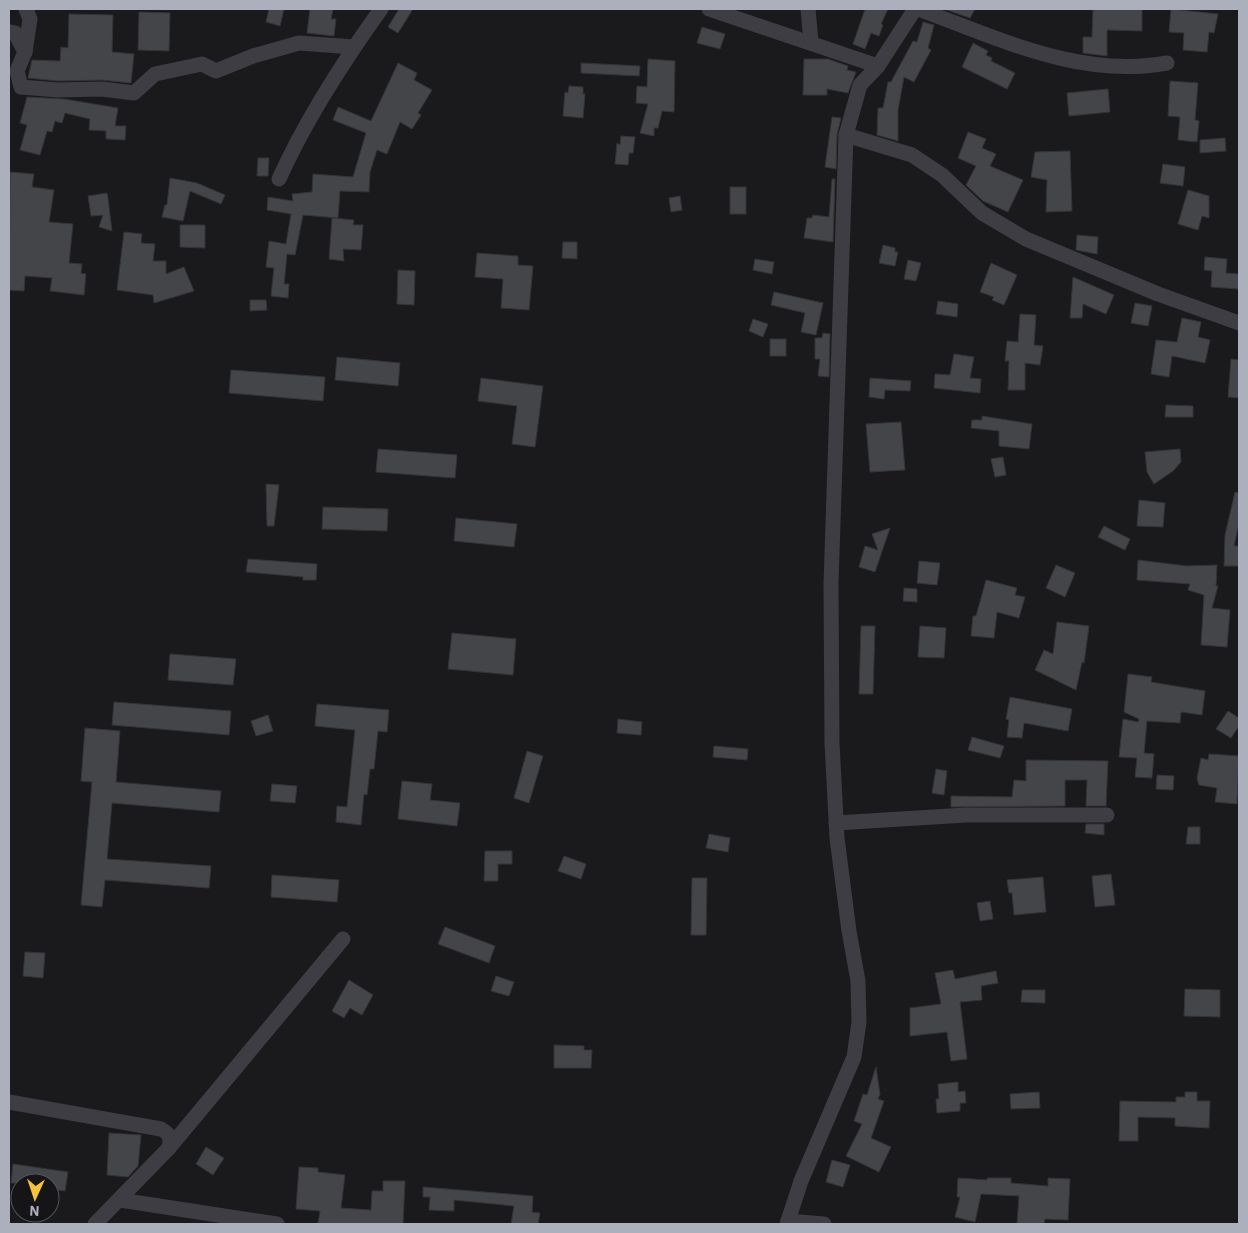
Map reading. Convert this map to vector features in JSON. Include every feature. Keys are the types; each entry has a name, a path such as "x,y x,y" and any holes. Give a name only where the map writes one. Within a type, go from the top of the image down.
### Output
{"street":[{"path":"26,9 30,18 25,52 17,71 21,88 58,90 102,89 134,93 155,74 202,64 216,71 253,56 299,43 354,47"},
{"path":"279,179 306,128 354,47 381,9"},
{"path":"709,9 878,66"},
{"path":"808,9 811,42"},
{"path":"824,1224 788,1222 801,1181 854,1057 859,1022 858,981 849,931 836,824 832,743 831,583 846,135 860,85 878,66 916,9 1054,58 1099,65 1144,66 1167,63"},
{"path":"9,32 15,33 25,52"},
{"path":"846,135 912,155 942,175 975,207 1026,239 1158,294 1239,323"},
{"path":"836,824 966,815 1107,814"},
{"path":"95,1224 169,1148 343,938"},
{"path":"9,1102 161,1129 168,1132 170,1137 169,1148"},
{"path":"120,1200 278,1224"}],"building":[{"path":"269,9 284,9 280,26 266,22"},
{"path":"310,9 333,9 331,19 336,19 334,36 307,33"},
{"path":"399,9 413,9 398,33 388,27"},
{"path":"865,9 888,9 881,24 883,25 879,36 871,33 865,49 853,44"},
{"path":"944,9 975,9 970,18"},
{"path":"1142,9 1142,31 1107,30 1107,56 1083,53 1083,37 1092,37 1093,10"},
{"path":"1171,9 1218,14 1214,33 1209,32 1207,52 1183,50 1184,33 1169,32"},
{"path":"139,12 170,13 169,51 138,50"},
{"path":"69,14 113,15 112,52 134,54 131,83 102,80 58,81 28,78 32,60 60,61 61,47 68,48"},
{"path":"923,22 934,25 928,48 931,50 914,82 904,77 898,110 898,141 877,135 878,108 883,108 888,82 891,82 913,41 917,42"},
{"path":"702,27 725,34 720,49 697,43"},
{"path":"973,43 988,51 986,55 992,58 991,61 1015,73 1007,89 962,67"},
{"path":"648,59 675,61 674,112 662,111 658,128 654,128 654,136 640,133 648,104 636,103 637,86 647,87"},
{"path":"804,59 828,59 848,66 847,70 856,72 848,93 827,89 827,95 803,95"},
{"path":"398,63 417,73 414,80 432,90 418,113 421,115 412,129 400,122 387,154 377,150 370,172 369,192 340,191 338,218 303,215 295,255 287,254 284,284 289,284 288,298 271,296 274,268 266,267 269,241 286,244 291,214 267,210 268,197 293,201 292,194 312,192 313,174 353,177 366,133 333,120 338,107 371,121"},
{"path":"581,63 640,66 639,76 581,73"},
{"path":"1170,81 1198,83 1195,120 1199,121 1197,142 1178,140 1180,117 1168,116"},
{"path":"569,86 583,87 583,94 585,94 583,118 563,116 565,92 568,93"},
{"path":"1108,89 1110,112 1069,116 1067,93"},
{"path":"27,97 64,99 118,108 115,126 126,126 125,140 106,139 106,131 89,130 90,119 65,113 62,123 55,121 52,132 47,131 40,155 20,150 27,125 20,123"},
{"path":"832,117 841,118 837,135 836,169 825,167"},
{"path":"968,132 986,139 982,148 996,154 990,166 1023,180 1008,212 983,201 966,185 976,166 958,158"},
{"path":"621,136 635,137 633,153 629,153 628,165 615,164 617,143 620,145"},
{"path":"1225,138 1226,151 1200,153 1200,140"},
{"path":"1070,151 1072,211 1046,212 1047,180 1031,177 1035,152"},
{"path":"258,158 269,158 268,176 257,176"},
{"path":"1163,164 1185,167 1183,186 1160,183"},
{"path":"10,172 34,174 32,187 54,190 49,222 73,224 69,263 82,264 81,273 86,274 84,295 50,291 52,278 25,276 24,291 9,290"},
{"path":"170,178 197,183 225,195 221,204 190,191 183,221 162,217 165,205 167,205"},
{"path":"832,179 835,179 833,242 804,238 807,218 812,218 813,215 829,217"},
{"path":"730,187 746,187 746,214 730,214"},
{"path":"1188,190 1209,196 1209,218 1202,216 1198,230 1178,224"},
{"path":"107,193 112,231 99,227 103,215 91,216 88,196"},
{"path":"680,196 682,210 671,212 669,198"},
{"path":"332,218 354,220 353,225 363,225 361,250 343,249 344,261 329,259"},
{"path":"180,225 205,225 205,248 180,247"},
{"path":"124,232 142,234 141,243 155,244 153,261 166,261 166,274 184,267 194,291 154,303 153,295 117,290"},
{"path":"1077,235 1098,237 1097,254 1076,250"},
{"path":"563,242 577,242 577,259 562,258"},
{"path":"883,245 895,248 895,252 898,252 895,266 879,263"},
{"path":"477,253 518,256 518,265 533,266 529,310 501,308 503,279 475,277"},
{"path":"1205,257 1227,259 1226,273 1239,274 1239,289 1211,287 1212,271 1204,270"},
{"path":"755,259 774,262 772,274 753,270"},
{"path":"908,260 921,263 916,281 904,279"},
{"path":"991,263 1017,275 1004,305 992,300 994,297 980,292"},
{"path":"398,270 415,271 414,305 397,304"},
{"path":"1073,277 1114,295 1106,314 1083,304 1082,318 1070,318"},
{"path":"774,292 823,303 816,335 801,332 805,313 771,305"},
{"path":"250,300 266,300 267,310 250,311"},
{"path":"938,301 958,304 957,317 936,314"},
{"path":"1135,303 1152,306 1148,326 1131,323"},
{"path":"1020,314 1036,315 1034,345 1043,346 1040,365 1025,363 1025,390 1008,390 1009,361 1005,361 1007,341 1018,342"},
{"path":"1182,318 1201,322 1198,337 1210,340 1205,363 1172,356 1169,377 1151,374 1156,340 1177,342"},
{"path":"753,319 768,324 763,337 749,331"},
{"path":"823,333 830,334 829,377 818,376 820,359 815,359 815,338 822,338"},
{"path":"770,339 786,339 786,356 770,356"},
{"path":"954,354 974,357 970,378 981,379 980,393 934,388 935,374 950,375"},
{"path":"337,357 400,363 398,386 335,380"},
{"path":"1231,359 1239,360 1239,398 1228,397"},
{"path":"231,370 325,377 323,401 229,393"},
{"path":"481,378 543,386 535,447 512,444 517,406 478,401"},
{"path":"870,378 911,381 910,391 885,390 884,399 869,397"},
{"path":"1166,405 1193,406 1193,417 1165,417"},
{"path":"982,416 1032,424 1029,449 999,446 999,431 971,428 972,420 982,420"},
{"path":"901,422 905,470 870,472 866,424"},
{"path":"378,449 457,455 455,478 376,472"},
{"path":"1180,449 1181,462 1173,471 1154,484 1147,472 1145,452"},
{"path":"1003,457 1006,475 995,477 991,459"},
{"path":"266,484 279,485 274,526 267,526"},
{"path":"1235,492 1239,493 1239,523 1234,546 1239,546 1239,566 1224,566 1225,535"},
{"path":"1139,500 1165,503 1163,527 1137,526"},
{"path":"323,507 388,509 387,531 322,529"},
{"path":"456,518 517,524 514,547 454,541"},
{"path":"1104,526 1130,539 1125,550 1098,537"},
{"path":"890,528 875,572 859,567 865,546 878,550 872,534"},
{"path":"248,559 317,564 316,580 303,580 303,577 246,572"},
{"path":"1138,560 1187,566 1217,565 1216,586 1218,586 1212,608 1230,610 1227,647 1201,645 1204,595 1188,590 1190,584 1137,580"},
{"path":"919,561 940,563 937,585 917,583"},
{"path":"1056,565 1075,573 1065,597 1046,588"},
{"path":"986,580 1017,588 1015,595 1025,597 1019,618 997,612 994,638 971,636 973,616 976,616"},
{"path":"904,588 917,589 917,602 903,601"},
{"path":"1057,622 1089,626 1084,663 1082,662 1076,690 1035,670 1044,650 1053,654"},
{"path":"861,626 875,626 873,694 859,694"},
{"path":"920,626 946,628 944,658 918,657"},
{"path":"452,633 516,639 513,675 448,669"},
{"path":"170,654 236,659 233,685 168,680"},
{"path":"1128,674 1152,677 1151,682 1205,691 1202,715 1181,712 1180,723 1147,721 1144,753 1154,754 1152,778 1135,777 1137,758 1119,757 1123,719 1138,722 1139,719 1124,712"},
{"path":"1010,697 1072,709 1068,731 1024,723 1022,738 1007,737 1009,720 1006,719"},
{"path":"114,702 231,711 229,735 112,725"},
{"path":"317,704 389,710 387,732 378,731 374,769 370,769 367,795 364,794 361,825 336,822 337,806 347,807 355,730 315,726"},
{"path":"1228,711 1239,718 1239,726 1231,738 1216,729"},
{"path":"268,715 273,731 256,736 251,721"},
{"path":"618,719 642,722 641,735 617,733"},
{"path":"85,728 120,731 116,782 221,791 219,812 112,803 107,859 211,866 209,888 105,880 102,907 81,905 92,782 81,781"},
{"path":"972,737 1004,746 1000,758 968,750"},
{"path":"714,746 748,749 747,760 713,757"},
{"path":"527,751 543,756 529,803 514,798"},
{"path":"1209,754 1239,756 1237,804 1215,802 1217,788 1199,785 1197,778 1201,758 1208,760"},
{"path":"1026,760 1108,761 1106,806 1086,806 1087,780 1065,780 1065,806 951,807 951,796 1012,797 1014,780 1026,781"},
{"path":"936,769 947,771 944,795 932,793"},
{"path":"1157,775 1174,776 1173,790 1156,789"},
{"path":"402,781 432,784 430,800 460,803 457,826 398,819"},
{"path":"272,784 297,786 295,803 270,801"},
{"path":"1086,824 1104,824 1104,835 1085,833"},
{"path":"1188,827 1200,827 1200,844 1186,844"},
{"path":"709,834 730,838 728,852 706,848"},
{"path":"485,851 512,851 512,864 498,864 498,881 484,881"},
{"path":"564,856 586,864 581,879 558,871"},
{"path":"1111,874 1115,905 1095,907 1092,876"},
{"path":"272,875 339,880 337,902 271,897"},
{"path":"1043,877 1046,912 1014,915 1012,893 1009,893 1007,880"},
{"path":"692,878 707,878 706,935 691,935"},
{"path":"990,901 993,919 980,921 977,903"},
{"path":"445,927 495,946 489,963 438,944"},
{"path":"25,952 45,953 43,978 23,976"},
{"path":"953,970 955,979 996,971 998,983 981,986 982,1000 960,1002 967,1059 951,1061 947,1032 910,1036 910,1008 941,1004 935,973"},
{"path":"496,976 514,982 509,996 491,991"},
{"path":"349,980 373,995 362,1015 350,1008 344,1018 332,1011"},
{"path":"1185,989 1220,990 1220,1017 1184,1016"},
{"path":"1022,990 1045,990 1045,1003 1021,1002"},
{"path":"554,1045 584,1046 584,1050 592,1050 591,1068 554,1068"},
{"path":"876,1067 880,1094 878,1099 884,1101 871,1138 891,1147 879,1172 846,1156 862,1124 854,1121 863,1094 867,1095"},
{"path":"958,1082 958,1092 965,1091 966,1103 960,1103 960,1111 937,1113 936,1099 939,1099 938,1084"},
{"path":"1039,1092 1040,1108 1011,1109 1010,1094"},
{"path":"1185,1092 1197,1092 1197,1101 1210,1101 1209,1128 1175,1126 1175,1118 1138,1117 1138,1141 1119,1141 1120,1101 1176,1102 1176,1097 1185,1097"},
{"path":"109,1133 141,1135 138,1166 128,1177 107,1175"},
{"path":"206,1147 224,1158 213,1175 196,1164"},
{"path":"832,1160 850,1165 843,1187 826,1182"},
{"path":"13,1164 68,1172 65,1191 60,1190 60,1173 12,1173"},
{"path":"299,1167 318,1168 318,1172 345,1175 341,1208 371,1210 372,1191 383,1191 383,1181 405,1181 403,1224 318,1224 320,1211 296,1209"},
{"path":"958,1178 987,1180 987,1178 1011,1178 1011,1183 1048,1186 1048,1178 1070,1179 1068,1220 1045,1219 1044,1224 1017,1224 1019,1196 981,1194 975,1222 955,1217 960,1197 957,1197"},
{"path":"423,1187 533,1196 532,1212 540,1213 538,1224 511,1224 514,1206 454,1200 454,1211 429,1210 430,1197 423,1197"}]}
